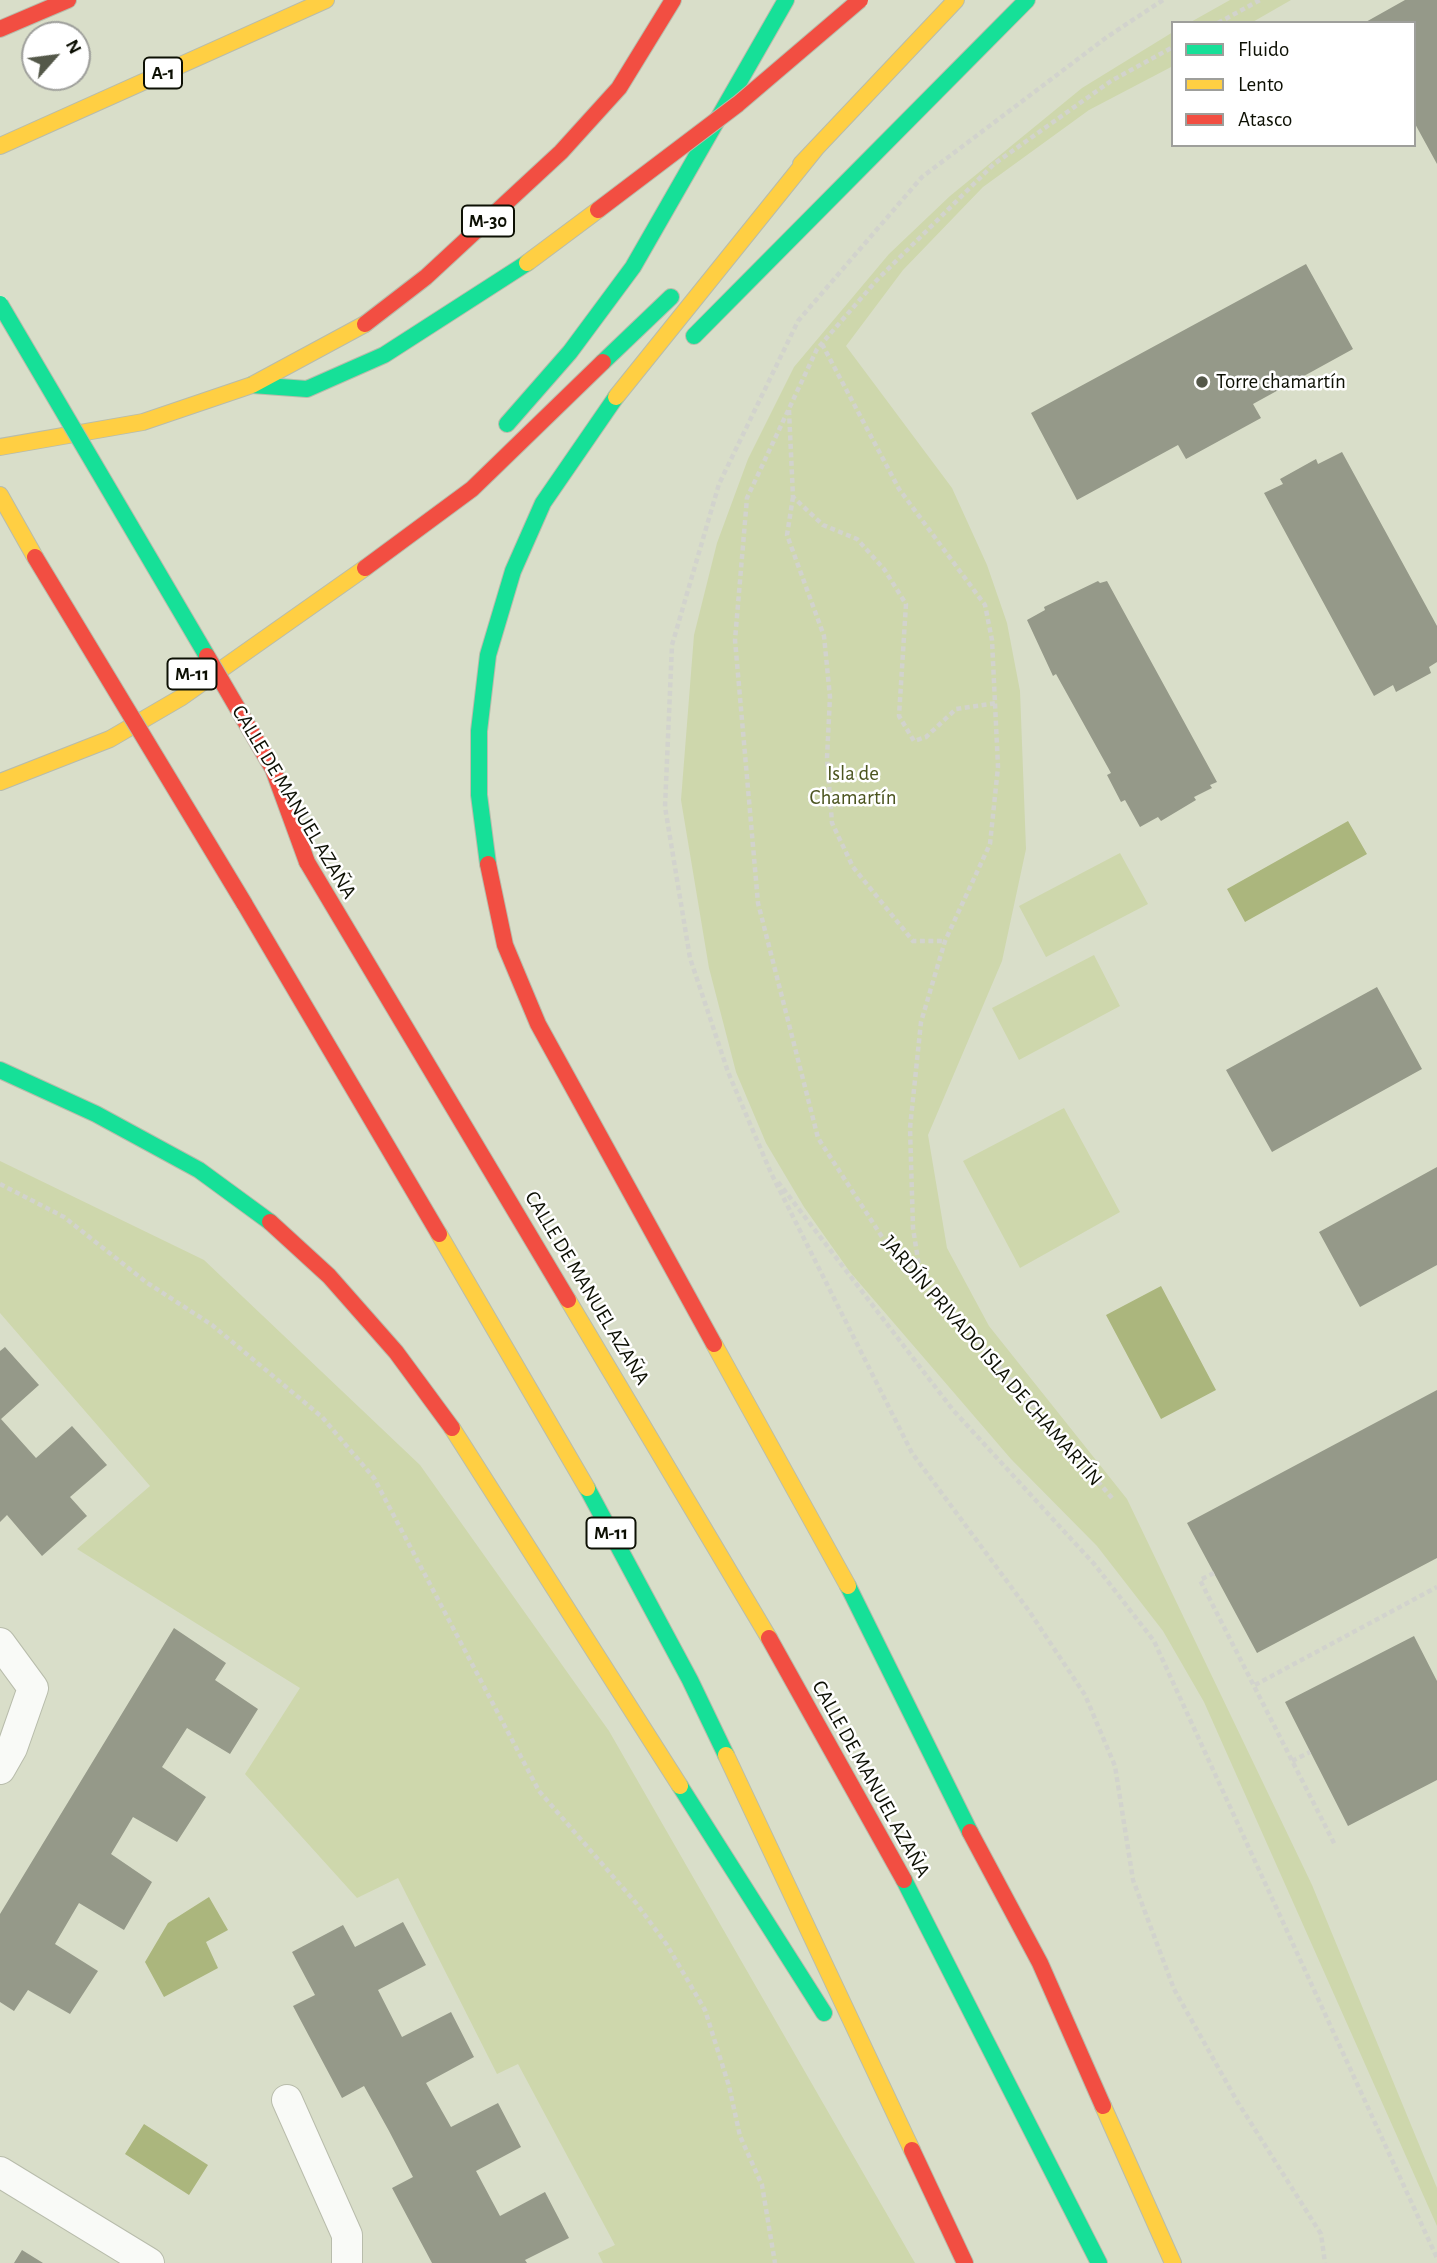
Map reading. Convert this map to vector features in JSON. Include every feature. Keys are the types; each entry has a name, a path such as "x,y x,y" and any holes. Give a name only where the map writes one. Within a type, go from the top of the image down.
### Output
{"highway":[{"path":"0,28 25,0"},
{"path":"0,28 68,0"},
{"name":"A-1","path":"0,146 326,0"},
{"name":"M-30","path":"0,447 143,422 252,385 369,322 426,277 561,152 619,88 673,0"},
{"path":"495,438 570,352 633,267 786,0"},
{"path":"252,385 307,389 384,355 506,278 738,104 860,0"},
{"path":"0,782 110,738 182,697 272,636 472,489 686,282 956,0"},
{"path":"684,347 1027,0"},
{"path":"817,147 578,447 543,503 513,571 488,655 479,731 479,795 490,884 505,945 538,1024 853,1597 967,1826 1040,1963 1173,2263"},
{"path":"0,304 273,769 307,862"},
{"path":"42,427 56,450"},
{"name":"M-11","path":"0,495 553,1426 683,1668 965,2263"},
{"path":"272,636 404,519"},
{"path":"0,521 35,557"},
{"path":"513,571 527,566 549,531"},
{"name":"CALLE DE MANUEL AZAÑA","path":"192,674 206,698"},
{"name":"CALLE DE MANUEL AZAÑA","path":"264,792 754,1612 906,1884 1099,2263"},
{"path":"0,1070 96,1114 199,1170 264,1217 329,1276 396,1352 459,1437 829,2022"},
{"path":"967,1826 1015,1952"},
{"path":"844,2046 931,2189"}],"street":[{"path":"0,1643 33,1688 12,1748 0,1769"},
{"path":"287,2100 347,2235 347,2263"},
{"path":"0,2172 149,2263"}],"path":[{"path":"1163,0 1107,37 922,177 798,321 719,484 672,645 665,807 690,957 728,1072 771,1173 912,1453 1029,1611 1085,1695 1115,1766 1133,1880 1174,1989 1237,2101 1321,2234 1325,2263"},
{"path":"1222,21 1260,0"},
{"name":"JARDÍN PRIVADO ISLA DE CHAMARTÍN","path":"1112,1498 920,1275 886,1243 818,1138 758,903 735,639 747,498 822,344 877,280 994,164 1111,81 1171,48"},
{"path":"822,344 899,489 985,605 992,640 998,766 990,844 945,942 921,1022 910,1128 914,1228 920,1275"},
{"path":"789,410 793,497 787,535 824,636 830,697 827,758 832,822 853,867 913,941 945,942"},
{"path":"793,497 823,525 857,539 884,569 906,604 899,716 914,741 926,737 956,709 996,703"},
{"path":"771,1173 953,1410 1095,1565 1154,1642 1437,2258"},
{"path":"0,1184 64,1217 146,1282 212,1325 322,1417 374,1478 539,1791 636,1903 667,1945 705,2010 729,2086 740,2136 762,2185 775,2263"},
{"path":"1214,1573 1200,1580 1335,1845"},
{"path":"1255,1685 1437,1587"},
{"path":"1292,1761 1310,1752"}],"green space":[{"path":"1230,0 1291,0 1254,21 1193,21"},
{"name":"Isla de Chamartín","path":"1171,33 1171,67 1089,110 983,187 903,270 846,346 952,488 987,565 1007,623 1020,691 1026,849 1002,961 928,1135 947,1248 989,1326 1127,1499 1312,1885 1437,2188 1437,2226 1204,1702 1163,1631 1097,1546 1011,1459 850,1272 804,1207 766,1143 736,1072 709,968 681,800 694,635 717,543 748,459 794,367 889,254 950,196 1082,88"},
{"path":"1120,853 1148,904 1046,957 1019,906"},
{"path":"1094,955 1120,1006 1019,1060 992,1008"},
{"path":"1064,1108 1120,1212 1020,1268 963,1161"},
{"path":"0,1161 204,1260 420,1465 609,1731 915,2263 603,2263 598,2253 615,2245 518,2064 497,2074 398,1878 357,1898 245,1774 300,1688 77,1549 150,1486 0,1313"}],"shaded area":[{"path":"1348,821 1367,854 1245,922 1227,889"},
{"path":"1161,1286 1216,1390 1161,1419 1106,1315"},
{"path":"209,1897 228,1930 206,1942 218,1968 164,1997 145,1962 168,1923"},
{"path":"144,2124 208,2165 189,2195 125,2154"}],"building":[{"path":"1405,0 1437,0 1437,164 1416,126 1416,21 1368,21"},
{"path":"1306,264 1353,349 1253,404 1261,418 1186,459 1178,445 1077,500 1031,413"},
{"path":"1342,452 1437,626 1437,662 1429,667 1431,673 1396,692 1393,685 1374,696 1264,493 1283,484 1280,479 1316,459 1318,464"},
{"path":"1098,581 1107,581 1217,782 1210,785 1212,788 1194,797 1196,800 1161,821 1158,817 1140,827 1125,800 1121,802 1107,775 1111,773 1056,674 1053,676 1027,620 1045,610 1044,607"},
{"path":"1377,987 1422,1069 1272,1152 1226,1070"},
{"path":"1437,1167 1437,1265 1360,1307 1319,1232"},
{"path":"5,1347 39,1385 1,1419 36,1458 72,1426 107,1465 70,1497 87,1516 42,1556 7,1515 0,1522 0,1351"},
{"path":"1437,1390 1437,1558 1257,1653 1187,1523"},
{"path":"174,1628 226,1663 215,1680 258,1709 230,1754 187,1728 162,1767 206,1797 177,1842 133,1817 111,1854 152,1882 124,1930 79,1903 55,1944 98,1971 70,2014 28,1990 14,2011 0,2002 0,1914"},
{"path":"1414,1636 1437,1681 1437,1780 1348,1826 1285,1702"},
{"path":"403,1922 426,1965 378,1990 402,2037 451,2012 474,2057 426,2083 451,2127 498,2103 521,2147 476,2171 500,2216 545,2192 569,2238 525,2260 527,2263 432,2263 392,2188 413,2177 389,2131 364,2086 342,2098 293,2006 315,1995 292,1952 343,1925 355,1947"},
{"path":"22,2250 43,2263 14,2263"}],"traffic: fast":[{"path":"507,424 570,352 633,267 786,0"},
{"path":"694,336 1027,0"},
{"path":"252,385 307,389 384,355 527,263"},
{"path":"603,362 671,297"},
{"path":"0,304 207,656"},
{"path":"488,864 479,795 479,731 488,655 513,571 543,503 616,397"},
{"path":"0,1070 96,1114 199,1170 270,1222"},
{"path":"587,1488 690,1680 726,1755"},
{"path":"848,1586 970,1832"},
{"path":"680,1786 824,2013"},
{"path":"904,1880 1099,2263"}],"traffic: slow":[{"path":"0,146 326,0"},
{"path":"801,164 956,0"},
{"path":"616,397 817,147"},
{"path":"527,263 598,210"},
{"path":"0,447 143,422 252,385 365,324"},
{"path":"0,495 35,557"},
{"path":"0,782 110,739 182,697 365,568"},
{"path":"439,1234 587,1488"},
{"path":"568,1300 769,1638"},
{"path":"714,1344 848,1586"},
{"path":"452,1428 680,1786"},
{"path":"726,1755 912,2150"},
{"path":"1103,2106 1173,2263"}],"traffic: jam":[{"path":"0,29 68,0"},
{"path":"365,324 426,277 561,152 619,88 673,0"},
{"path":"598,210 738,104 860,0"},
{"path":"365,568 472,489 603,362"},
{"path":"35,557 244,903"},
{"path":"207,656 273,769 307,862"},
{"path":"307,862 568,1300"},
{"path":"488,864 505,945 538,1024 714,1344"},
{"path":"244,903 439,1234"},
{"path":"270,1222 329,1276 396,1352 452,1428"},
{"path":"769,1638 904,1880"},
{"path":"970,1832 1040,1963 1103,2106"},
{"path":"912,2150 965,2263"}],"place":[{"name":"Torre chamartín","path":"1202,382"}]}
